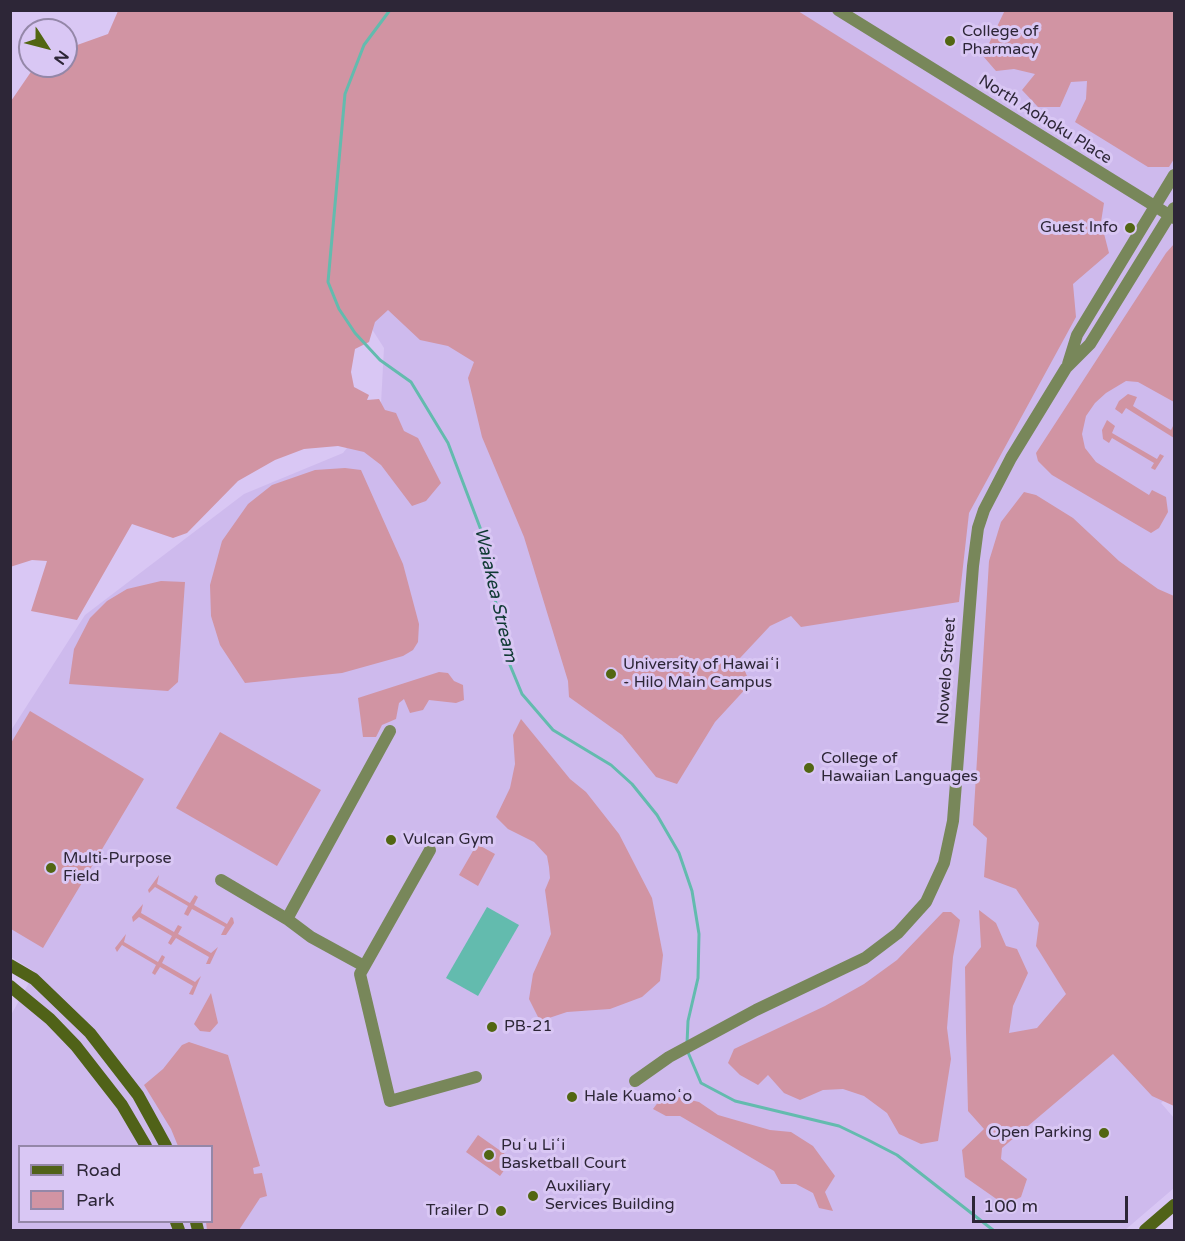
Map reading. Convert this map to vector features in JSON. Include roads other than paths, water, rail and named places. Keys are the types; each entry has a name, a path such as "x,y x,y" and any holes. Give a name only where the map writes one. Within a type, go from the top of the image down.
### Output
{"street":[{"name":"North Aohoku Place","path":"838,10 1156,207 1173,214"},
{"name":"Nowelo Street","path":"1066,369 1077,335 1174,175"},
{"name":"Nowelo Street","path":"635,1081 669,1057 756,1010 865,958 898,933 929,896 944,863 953,821 968,616 978,528 992,492 1066,369 1090,344 1173,214"},
{"path":"287,919 390,731"},
{"path":"430,850 360,974 390,1101 476,1077"},
{"path":"221,880 287,919 311,937 364,966"},
{"path":"10,965 34,979 90,1033 138,1095 165,1145"},
{"path":"10,986 50,1019 76,1046 122,1106 145,1145"},
{"path":"1145,1230 1174,1205"}],"waterway":[{"name":"Waiakea Stream","path":"390,10 364,45 345,94 328,282 339,309 355,333 380,360 411,382 448,443 484,538 505,653 522,694 553,730 611,765 632,784 657,815 679,853 692,891 699,934 698,978 688,1021 687,1044"},
{"name":"Waiakea Stream","path":"687,1050 701,1083 735,1101 839,1126 868,1140 897,1155 993,1230"}],"place":[{"name":"College of Pharmacy","path":"950,41"},
{"name":"Guest Info","path":"1130,228"},
{"name":"University of Hawaiʻi - Hilo Main Campus","path":"611,674"},
{"name":"College of Hawaiian Languages","path":"809,768"},
{"name":"Vulcan Gym","path":"391,840"},
{"name":"Multi-Purpose Field","path":"51,868"},
{"name":"PB-21","path":"492,1027"},
{"name":"Hale Kuamoʻo","path":"572,1097"},
{"name":"Open Parking","path":"1104,1133"},
{"name":"Puʻu Liʻi Basketball Court","path":"489,1155"},
{"name":"Auxiliary Services Building","path":"533,1196"},
{"name":"Trailer D","path":"501,1211"}]}
